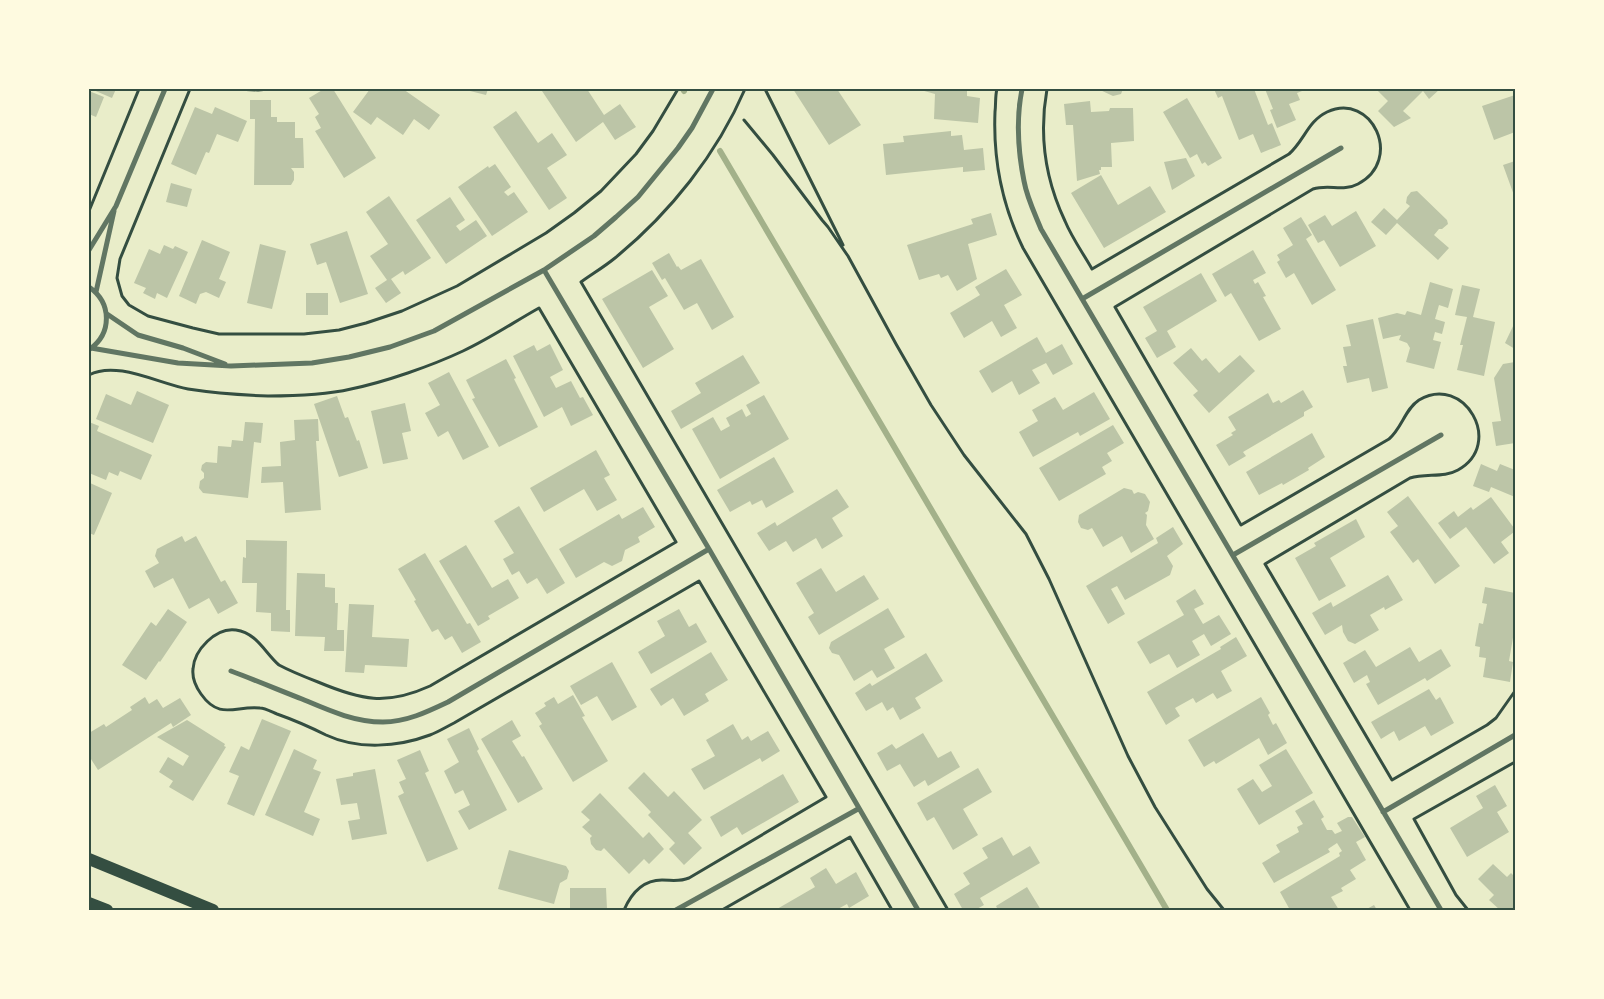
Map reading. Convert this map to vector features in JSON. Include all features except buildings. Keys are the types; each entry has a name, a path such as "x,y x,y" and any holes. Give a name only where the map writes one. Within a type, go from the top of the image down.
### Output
{"main road":[{"path":"89,859 213,910"},
{"path":"89,903 107,910"}],"street":[{"path":"89,250 116,206 165,89"},
{"path":"90,349 178,363 230,366 312,363 349,357 390,347 434,330 544,270 594,236 638,196 678,148 692,128 713,89"},
{"path":"1022,89 1018,123 1024,183 1041,229 1441,910"},
{"path":"1082,299 1341,148"},
{"path":"96,292 116,206"},
{"path":"544,270 709,549 918,910"},
{"path":"89,287 101,299 107,314 103,334 90,349"},
{"path":"107,314 138,334 183,348 230,366"},
{"path":"1233,555 1441,435"},
{"path":"231,671 340,714 362,720 383,722 404,720 427,713 448,702 709,549"},
{"path":"1383,812 1515,736"},
{"path":"676,910 858,809"}],"path":[{"path":"89,211 139,89"},
{"path":"190,89 120,259 117,278 122,296 129,305 148,316 219,334 277,335 339,330 402,311 457,286 546,233 601,191 636,154 653,131 678,89"},
{"path":"236,89 269,89"},
{"path":"745,89 732,118 712,150 694,176 661,215 614,259 581,282 948,910"},
{"path":"765,89 848,256 931,405 964,455 1026,534 1049,579 1128,756 1155,807 1206,889 1224,910"},
{"path":"997,89 994,125 996,161 1003,195 1019,239 1410,910"},
{"path":"1047,89 1043,138 1050,180 1066,223 1092,268"},
{"path":"744,120 773,154 848,256"},
{"path":"1115,307 1241,525"},
{"path":"539,308 676,542 412,695 392,699 366,699 344,693 279,665 272,659 262,644 236,630 220,632 202,647 194,661 193,677 202,695 215,706 222,709 229,711 261,708 349,743 377,746 406,741 430,735 454,723 699,581 826,797 689,878 680,881 661,880 642,886 633,894 624,910"},
{"path":"89,375 109,370 127,373"},
{"path":"1265,564 1392,780 1487,725 1496,718 1515,691"},
{"path":"1468,910 1456,895 1414,819 1515,762"},
{"path":"722,910 850,837 892,910"}],"waterway":[{"path":"720,151 1167,910"}]}
